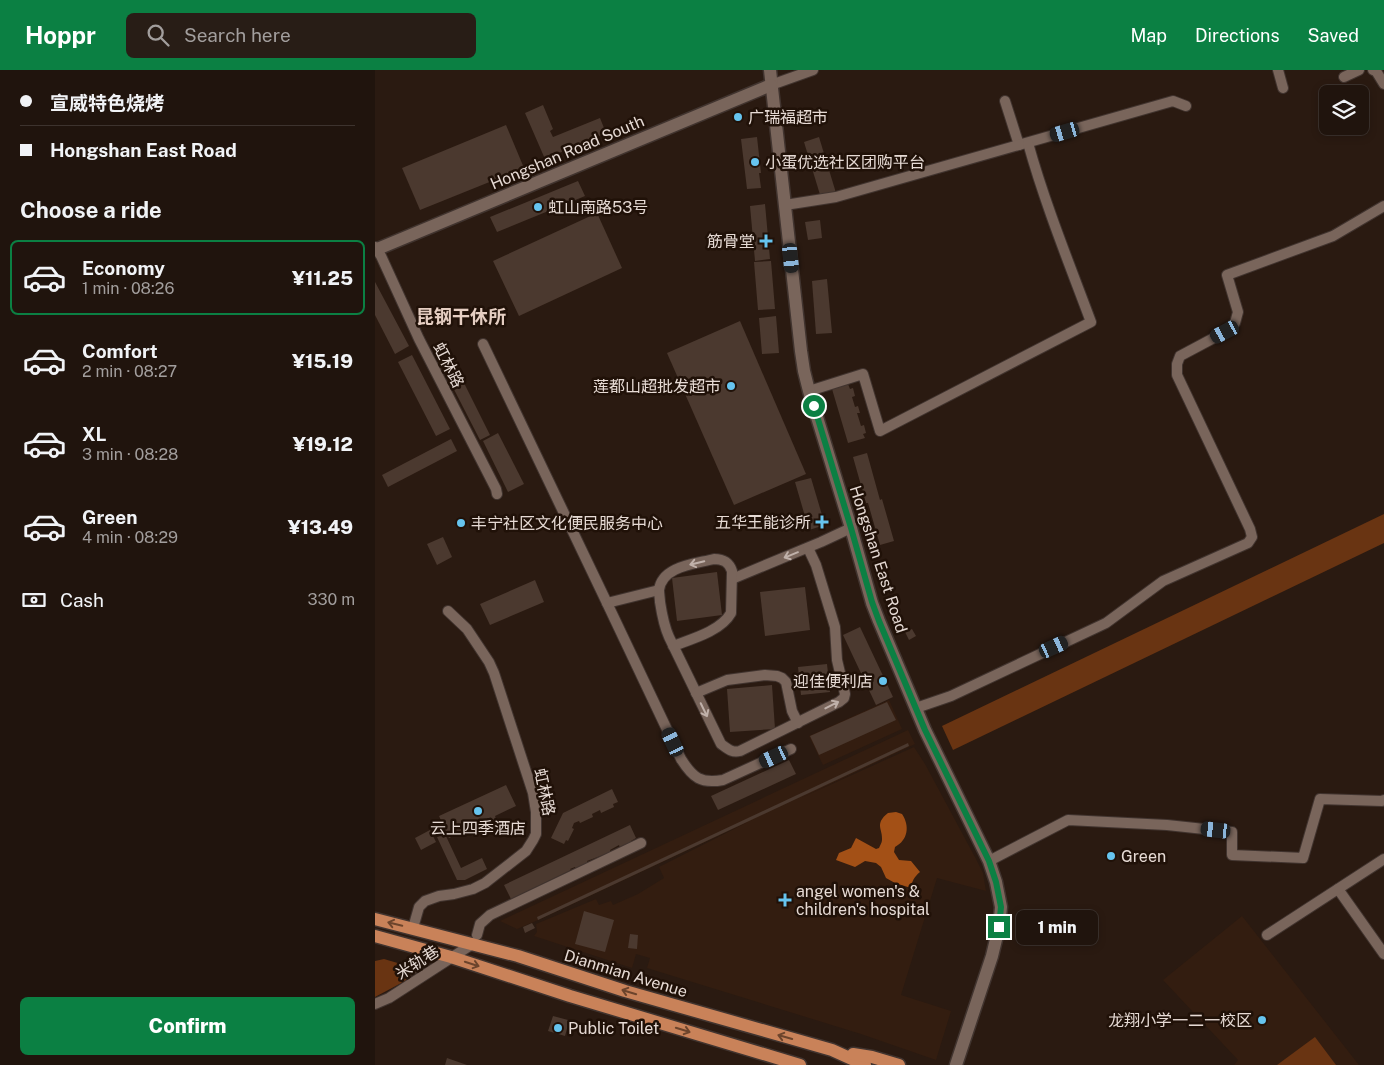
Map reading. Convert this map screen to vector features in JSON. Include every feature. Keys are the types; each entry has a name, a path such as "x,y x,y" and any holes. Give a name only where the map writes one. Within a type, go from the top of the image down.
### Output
{"main road":[{"name":"Dianmian Avenue","path":"375,919 417,929 475,939 518,956 625,991 832,1050 865,1065"},
{"path":"375,936 451,957 570,996 801,1065"},
{"path":"536,985 532,980 531,974 537,965 543,964"},
{"path":"832,1050 899,1065"}],"street":[{"name":"Hongshan East Road","path":"769,70 801,351 809,391 872,602 925,730 989,861 1001,907 999,927 992,956 956,1065"},
{"path":"771,85 813,70"},
{"path":"1278,70 1283,88"},
{"path":"1344,77 1359,70"},
{"path":"1375,70 1384,84"},
{"name":"Hongshan Road South","path":"376,249 771,85"},
{"path":"809,391 863,374 880,431 1091,322 1038,178 1005,101"},
{"path":"785,205 836,197 1173,101 1186,106"},
{"path":"916,708 951,696 1106,623 1163,580 1248,543 1251,537 1250,529 1177,375 1177,364 1180,356 1225,332 1235,323 1238,312 1227,275 1333,236 1384,206"},
{"name":"虹林路","path":"376,249 497,494"},
{"path":"483,344 681,759 689,772 699,779 711,782 723,780 791,749"},
{"path":"732,579 851,528"},
{"path":"673,646 716,628 728,618 731,613 733,571 726,561 714,559 674,570 664,577 659,590 665,627 673,646 721,744 730,751 740,751 839,702 844,698 845,694 837,660 835,627 816,565 807,548"},
{"path":"607,602 659,590"},
{"name":"虹林路","path":"417,929 419,907 425,901 439,896 462,893 485,883 526,851 536,834 536,812 533,793 494,672 467,629 448,611"},
{"path":"696,693 727,680 765,675 777,676 786,682 792,711 798,723"},
{"path":"989,861 1068,820 1167,824 1232,832 1232,855 1303,858 1320,799 1384,800"},
{"path":"475,939 480,924 490,915 641,843"},
{"path":"1267,936 1384,859"},
{"path":"1338,889 1384,954"},
{"name":"米轨巷","path":"375,1004 389,998 475,939"}],"shaded area":[{"path":"1384,514 1384,543 953,750 942,726"},
{"path":"889,700 902,729 823,765 809,736"},
{"name":"angel women's & children's hospital","path":"908,730 915,744 801,798 914,747 976,859 983,873 986,891 937,878 901,995 951,1011 936,1060 861,1034 647,968 650,958 636,954 632,968 534,936 537,932 536,924 596,899 599,905 611,901 613,905 638,894 664,878 659,867 748,822 517,929 500,921"},
{"path":"896,812 902,814 907,828 903,841 895,847 894,852 899,860 911,861 920,872 914,879 911,888 886,878 881,867 876,863 865,861 855,867 836,860 839,853 851,848 856,838 876,849 879,848 882,841 881,820 888,813"},
{"name":"龙翔小学一二一校区","path":"1242,916 1359,1065 1234,1065 1238,1060 1163,980"},
{"path":"384,959 401,964 407,980 375,997 375,961"},
{"path":"1315,1037 1336,1065 1277,1065"}],"building":[{"path":"543,105 553,129 550,131 553,137 600,118 606,133 545,159 525,113"},
{"path":"506,125 524,168 420,210 402,168"},
{"path":"757,137 761,188 747,189 741,139"},
{"path":"819,137 836,193 821,198 804,142"},
{"name":"虹山南路53号","path":"578,181 585,196 497,232 490,217"},
{"path":"765,204 770,259 755,261 750,206"},
{"path":"597,213 622,268 519,316 493,261"},
{"path":"820,220 822,238 808,240 805,222"},
{"path":"771,261 775,309 758,310 754,262"},
{"path":"827,279 832,333 816,334 812,281"},
{"path":"375,282 409,346 395,354 375,315"},
{"path":"776,316 779,353 762,354 759,318"},
{"path":"740,321 806,474 734,505 667,353"},
{"path":"412,355 450,429 436,436 398,362"},
{"path":"454,363 490,435 480,440 443,368"},
{"path":"848,384 850,389 853,388 855,396 852,397 855,407 858,406 860,413 857,413 861,426 864,425 866,433 863,434 865,438 848,443 832,389"},
{"path":"498,433 524,484 508,492 483,441"},
{"path":"451,439 457,451 388,487 382,475"},
{"path":"867,453 894,541 880,545 853,457"},
{"path":"811,478 825,525 809,530 795,482"},
{"path":"443,537 452,557 437,565 427,544"},
{"path":"717,572 722,615 677,621 672,578"},
{"path":"535,580 544,602 490,625 480,604"},
{"path":"805,587 810,630 765,636 760,592"},
{"path":"860,627 893,697 876,705 843,635"},
{"path":"912,629 916,636 909,640 905,632"},
{"path":"827,664 830,692 801,695 798,667"},
{"path":"772,685 775,729 730,732 727,689"},
{"path":"887,702 896,720 819,755 810,736"},
{"path":"908,743 909,746 538,920 537,917"},
{"path":"789,760 796,774 718,810 711,796"},
{"name":"云上四季酒店","path":"506,785 516,806 495,816 498,823 472,836 469,829 449,838 439,816"},
{"path":"612,789 618,802 613,804 614,807 601,813 600,810 592,814 593,817 580,823 579,821 574,823 572,828 574,829 568,841 566,840 564,844 551,838 563,813"},
{"path":"630,825 636,838 632,842 620,848 619,845 610,850 611,852 587,861 588,863 576,869 575,867 570,869 511,899 504,885"},
{"path":"430,830 436,842 421,850 415,838"},
{"path":"445,834 461,868 482,858 487,869 465,880 457,880 437,837"},
{"path":"584,911 614,920 605,952 575,944"},
{"path":"532,923 535,928 525,933 523,927"},
{"path":"630,934 638,935 637,949 628,948"},
{"path":"415,967 417,973 407,977 405,971"},
{"name":"Public Toilet","path":"553,1016 568,1020 565,1036 548,1031"},
{"path":"447,1058 467,1065 445,1065"}],"place":[{"name":"广瑞福超市","path":"738,117"},
{"name":"小蛋优选社区团购平台","path":"755,162"},
{"name":"虹山南路53号","path":"538,207"},
{"name":"筋骨堂","path":"766,241"},
{"name":"莲都山超批发超市","path":"731,386"},
{"name":"五华王能诊所","path":"822,522"},
{"name":"丰宁社区文化便民服务中心","path":"461,523"},
{"name":"迎佳便利店","path":"883,681"},
{"name":"云上四季酒店","path":"478,811"},
{"name":"Green","path":"1111,856"},
{"name":"angel women's & children's hospital","path":"785,900"},
{"name":"龙翔小学一二一校区","path":"1262,1020"},
{"name":"Public Toilet","path":"558,1028"}],"district":[{"name":"昆钢干休所","path":"461,317"}],"route":[{"path":"814,406 879,621 925,730 989,861 1001,907 999,927"}]}
